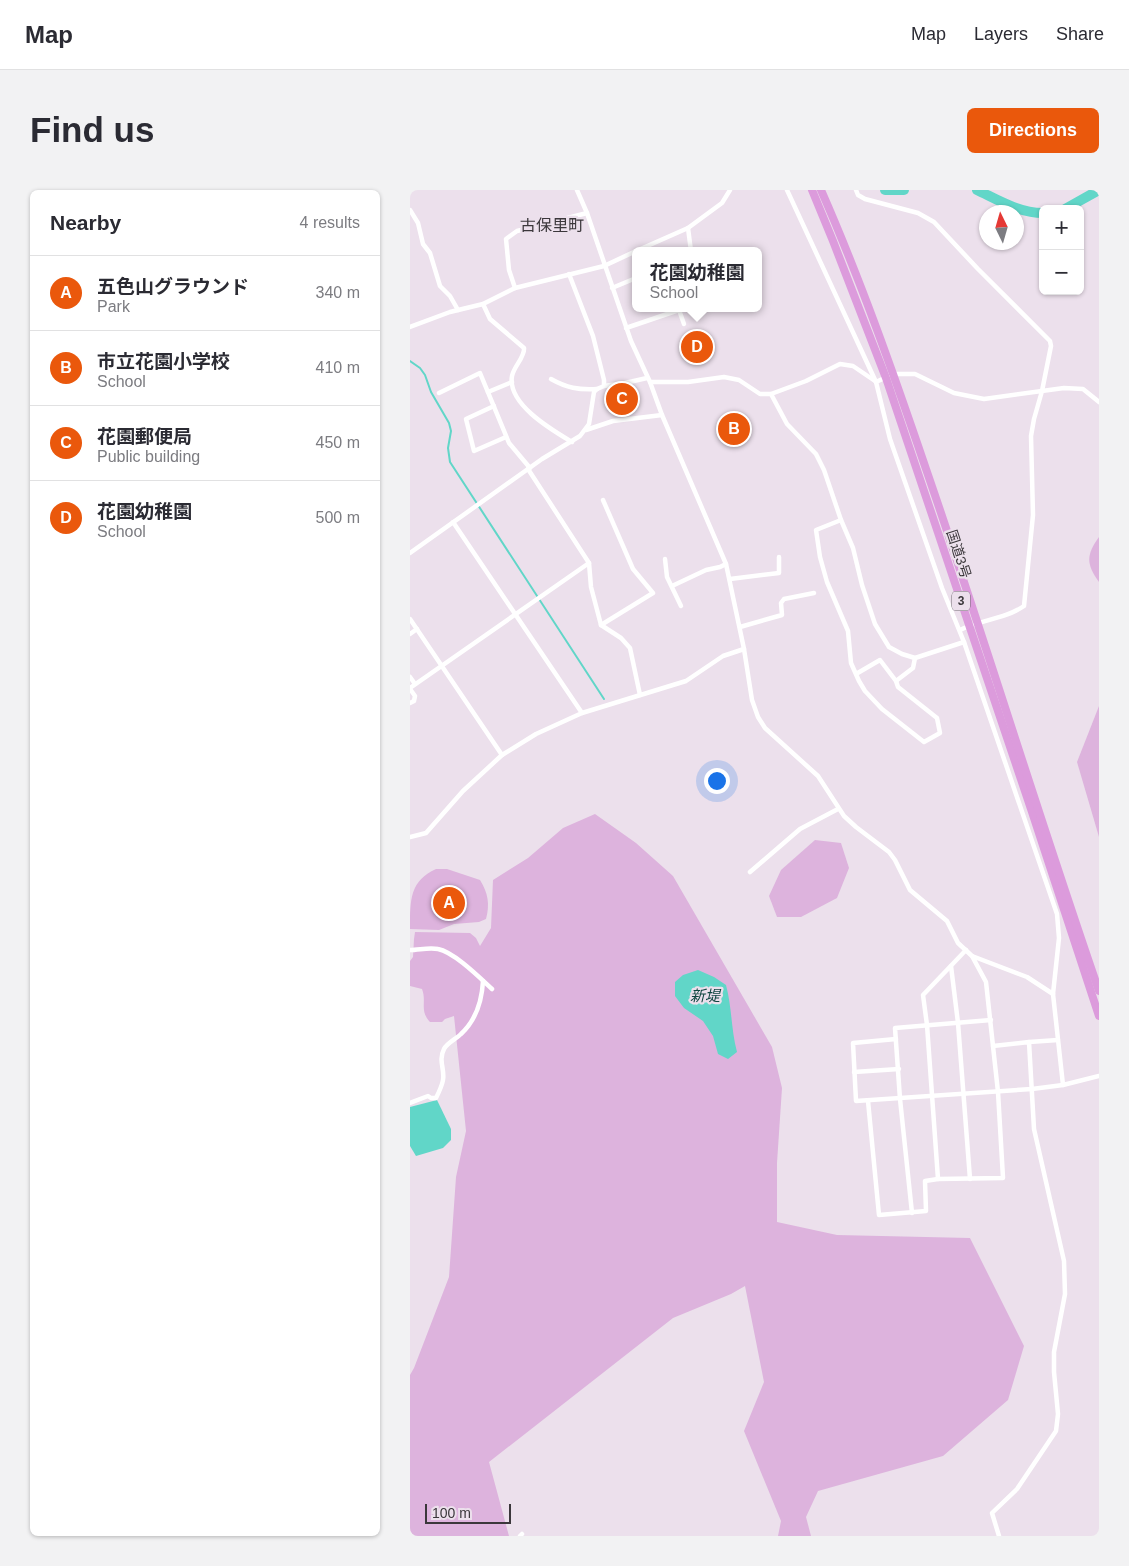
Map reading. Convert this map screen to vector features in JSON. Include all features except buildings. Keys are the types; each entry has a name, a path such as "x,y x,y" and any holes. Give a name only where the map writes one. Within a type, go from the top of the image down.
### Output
{"highway":[{"name":"国道3号","path":"812,190 890,376"},
{"name":"国道3号","path":"821,190 842,239 890,376 1099,992"},
{"name":"国道3号","path":"973,624 1099,1016"}],"street":[{"path":"577,190 587,213 626,328 726,564 740,627 752,700 758,717 765,728 818,776 832,796 838,809 856,827 889,852 910,890 947,921 958,943 972,956 986,982 998,1092 1003,1178 925,1181 926,1211 879,1216 868,1101"},
{"path":"645,247 688,228 722,203 730,190"},
{"path":"787,190 876,382 890,439 942,588 960,630 1057,914 1059,938 1053,994 1063,1085"},
{"path":"856,190 858,195 865,200 918,213 934,222 1050,341 1051,346 1042,391 1031,436 1033,515 1024,606 1019,610 973,624 960,630"},
{"path":"410,210 418,223 423,244 430,253 440,286 450,296 458,310"},
{"path":"515,288 509,270 506,240 508,237 517,232 587,213"},
{"path":"688,228 690,247"},
{"path":"410,327 458,310 483,304 515,288 604,266 632,253"},
{"path":"569,274 593,336 604,386"},
{"path":"612,288 632,280"},
{"path":"483,304 490,319 524,348 524,354 516,365 512,382 514,391 521,403 537,419 572,442"},
{"path":"626,328 673,312"},
{"path":"680,312 684,324"},
{"path":"551,378 564,386 597,389 604,386 649,380 688,382 724,378 739,380 760,394 771,394 806,381 840,364 853,366 876,382"},
{"path":"440,392 480,373 506,438 529,469 590,562 591,587 601,625 621,638 630,648 640,695"},
{"path":"876,382 890,376 916,374 954,393 984,399 1064,388 1083,389 1099,402"},
{"path":"488,392 512,382"},
{"path":"586,430 589,424 594,392 597,389"},
{"path":"771,394 787,424 816,454 824,470 840,520 853,548 874,624 890,647 902,654 915,658 964,642"},
{"path":"494,406 466,419 474,451 506,438"},
{"path":"410,553 529,469 572,442 586,430 613,421 662,415"},
{"path":"601,625 653,592 633,569 603,500"},
{"path":"840,520 816,530 820,557 827,582 848,631 851,664 856,674 865,691 882,709 924,742 940,733 937,718 898,687 896,681 880,660 856,674"},
{"path":"453,522 582,713"},
{"path":"730,579 780,573 779,557"},
{"path":"665,559 667,577 681,606"},
{"path":"410,703 414,701 414,696 410,689 415,684 590,562"},
{"path":"672,586 706,570 726,564"},
{"path":"740,627 782,615 781,603 784,599 814,593"},
{"path":"410,619 502,755"},
{"path":"410,634 417,629"},
{"path":"410,837 426,833 463,791 502,755 536,734 582,713 686,681 724,656 744,649"},
{"path":"896,681 913,668 915,658"},
{"path":"410,677 415,684"},
{"path":"750,872 800,829 838,809"},
{"path":"410,950 441,949 450,954 492,989"},
{"path":"938,1179 923,994 966,950"},
{"path":"972,956 1026,977 1053,994"},
{"path":"951,966 958,1023 970,1179"},
{"path":"410,1103 428,1096 436,1098 444,1078 441,1058 445,1047 467,1028 478,1007 483,981"},
{"path":"912,1213 900,1099 895,1028 991,1020"},
{"path":"896,1039 853,1043 856,1102 1032,1089 1063,1085 1099,1076"},
{"path":"993,1046 1058,1040"},
{"path":"999,1536 992,1512 1017,1489 1056,1431 1058,1414 1054,1352 1064,1294 1064,1260 1034,1129 1029,1042"},
{"path":"854,1072 899,1069"}],"shaded area":[{"path":"1099,537 1099,582 1092,570 1089,559"},
{"path":"1099,706 1099,837 1077,762"},
{"path":"595,814 636,843 673,876 772,1047 782,1088 777,1163 777,1222 837,1235 970,1238 1024,1346 1008,1400 943,1456 818,1491 806,1517 811,1536 778,1536 781,1521 744,1431 764,1382 745,1286 731,1294 673,1318 489,1462 509,1536 410,1536 410,1375 449,1277 456,1177 466,1131 454,1016 442,1022 430,1022 424,1010 422,989 410,986 410,961 413,957 415,932 470,933 476,938 480,946 491,928 493,880 528,858 563,828"},
{"path":"815,840 841,843 849,868 837,898 801,917 777,917 769,896 781,870"},
{"path":"436,869 447,869 480,880 488,899 486,919 479,922 454,924 439,930 410,929 411,900 416,885 427,874"}],"water":[{"name":"新堤","path":"698,970 726,985 737,1052 728,1059 718,1054 713,1036 703,1021 684,1008 675,996 675,982 683,975"},
{"path":"437,1100 451,1129 451,1140 443,1148 416,1156 410,1146 410,1107"}],"waterway":[{"path":"885,190 904,190"},
{"path":"977,190 1017,208 1039,213"},
{"path":"1072,205 1099,190"},
{"path":"410,361 420,368 425,375 431,392 449,423 451,431 448,448 450,462 604,699"}],"place":[{"name":"花園幼稚園","path":"697,347"},
{"name":"花園郵便局","path":"622,399"},
{"name":"市立花園小学校","path":"734,429"},
{"name":"五色山グラウンド","path":"449,903"}],"district":[{"name":"古保里町","path":"552,225"}]}
